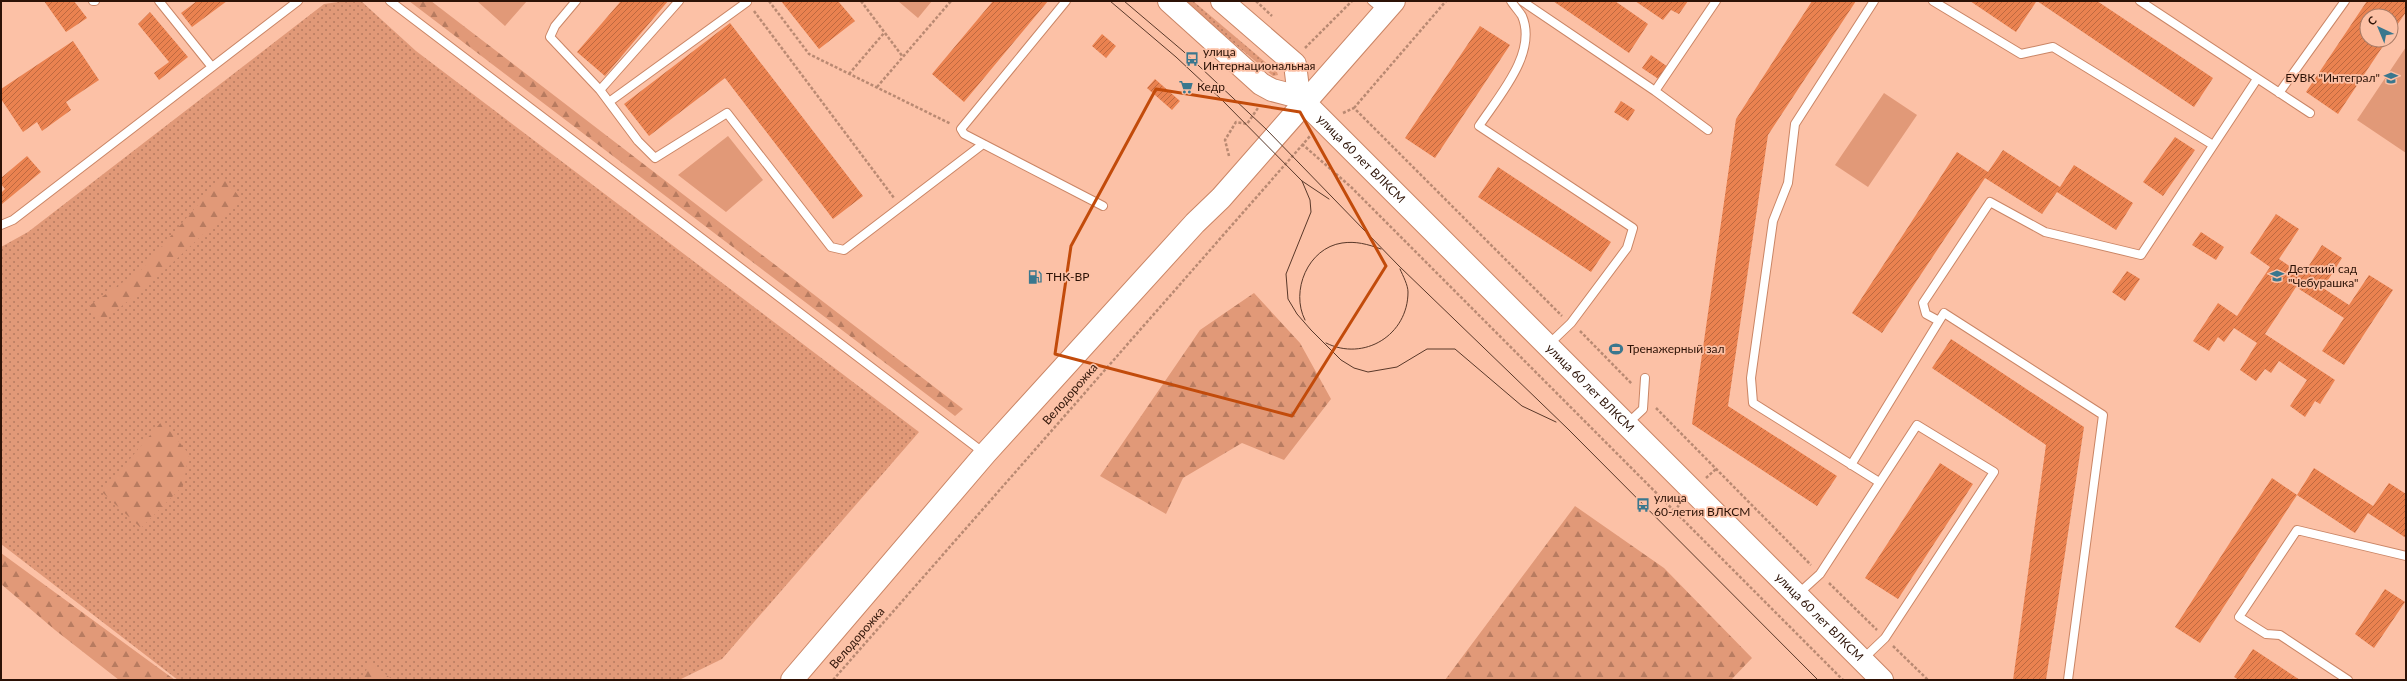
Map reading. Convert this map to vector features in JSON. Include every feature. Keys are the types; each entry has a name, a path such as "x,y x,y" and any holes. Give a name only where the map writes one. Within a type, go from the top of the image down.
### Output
{"street":[{"path":"1169,1 1261,84 1272,90 1302,100"},
{"path":"1222,1 1295,64 1302,100"},
{"path":"792,680 985,454 1302,100 1384,5"},
{"name":"улица 60 лет ВЛКСМ","path":"1302,100 1882,680"}],"lane":[{"path":"159,1 212,67"},
{"path":"1,225 13,220 298,1"},
{"path":"390,1 985,454"},
{"path":"576,1 555,26 550,37 600,90 638,141 655,158 727,113 831,247 837,250 844,250 983,144"},
{"path":"600,90 679,1"},
{"path":"1066,1 961,129 964,134 1103,206"},
{"path":"1511,1 1522,17 1526,36 1522,59 1478,126 1633,228 1627,248 1571,323 1547,346"},
{"path":"1522,1 1655,91 1708,130"},
{"path":"1655,91 1716,1"},
{"path":"1874,1 1795,124 1788,183 1773,221 1751,378 1753,403 1879,482"},
{"path":"1933,1 2021,54 2053,46 2214,145"},
{"path":"2140,1 2257,79 2310,112"},
{"path":"2280,93 2345,1"},
{"path":"610,102 747,2"},
{"path":"1939,321 1926,314 1923,303 1990,202 2045,232 2141,255 2257,79"},
{"path":"1851,465 1944,313 2103,415 2068,680"},
{"path":"1627,425 1643,409 1645,398 1645,378"},
{"path":"1798,595 1820,574 1917,425 1994,472 1885,638 1862,660"},
{"path":"2348,680 2280,635 2266,634 2239,617 2297,530 2406,556"}],"path":[{"path":"769,1 808,54 961,129"},
{"path":"861,1 903,57"},
{"path":"877,88 951,1"},
{"path":"1256,1 1278,22"},
{"path":"1300,43 1305,48 1352,1"},
{"path":"1323,122 1354,108 1446,1"},
{"path":"747,2 901,207"},
{"path":"849,74 884,33"},
{"path":"1354,108 1928,680"},
{"name":"Велодорожка","path":"833,680 1302,144 1323,122"},
{"path":"1302,144 1351,187 1843,680"}],"highlighted area":[{"path":"1156,89 1300,112 1386,266 1292,416 1055,354 1071,246"}],"green space":[{"path":"346,1 361,1 416,51 919,432 722,659 679,680 178,680 1,544 1,247 28,232 324,4"},
{"path":"409,1 431,1 963,409 955,416"},
{"path":"477,1 527,1 505,26"},
{"path":"898,1 932,1 918,18"},
{"path":"1184,1 1193,1 1277,72 1278,75 1273,76"},
{"name":"ЕУВК \"Интеграл\"","path":"2406,47 2406,153 2357,120"},
{"path":"1884,93 1917,115 1868,187 1835,165"},
{"path":"728,136 763,180 726,212 678,175"},
{"path":"223,176 241,199 154,280 102,322 86,308 142,269"},
{"path":"1254,293 1300,343 1331,399 1284,460 1242,443 1183,478 1166,514 1100,476 1200,330"},
{"path":"162,421 189,454 183,486 141,528 102,492"},
{"path":"1575,506 1664,568 1752,658 1731,680 1445,680"},
{"path":"1,553 175,680 119,680 55,630 1,584"},
{"path":"369,662 393,680 363,680"}],"building":[{"path":"44,1 74,1 87,18 66,32"},
{"path":"197,1 227,1 192,27 181,13"},
{"path":"621,1 668,1 605,76 577,52"},
{"path":"781,1 838,1 855,21 819,49"},
{"path":"993,1 1048,1 964,102 932,74"},
{"path":"1553,1 1615,1 1648,24 1629,53"},
{"path":"1635,1 1688,1 1679,14 1671,10 1663,20"},
{"path":"1812,1 1856,1 1768,135 1728,406 1837,476 1817,506 1692,424 1736,119"},
{"path":"1970,1 2035,1 2036,2 2016,32"},
{"path":"2037,1 2097,1 2213,78 2194,107"},
{"path":"2367,1 2406,1 2406,12 2399,22 2399,8 2362,8"},
{"path":"150,12 188,57 159,80 154,73 169,62 138,24"},
{"path":"2359,13 2359,48 2382,48 2338,114 2306,92"},
{"path":"730,23 863,196 833,219 725,78 649,136 624,104"},
{"path":"1480,26 1510,45 1435,158 1405,138"},
{"path":"1102,34 1116,46 1106,58 1092,46"},
{"path":"73,41 99,80 66,102 71,110 42,131 37,122 23,132 1,99 1,89"},
{"path":"1651,55 1668,67 1660,80 1642,68"},
{"path":"1155,79 1180,101 1172,110 1147,88"},
{"path":"1621,101 1635,110 1628,121 1614,112"},
{"path":"2175,137 2195,150 2163,196 2143,182"},
{"path":"2003,150 2060,187 2074,165 2133,203 2116,230 2057,192 2042,214 1985,178 1882,333 1852,313 1957,152 1988,172"},
{"path":"27,156 41,172 2,204 1,193 5,189 1,184 1,178"},
{"path":"1498,167 1611,242 1591,272 1478,197"},
{"path":"2276,214 2299,229 2279,259 2303,275 2322,245 2342,258 2323,288 2349,305 2369,275 2393,290 2344,365 2322,351 2344,318 2296,287 2265,334 2335,380 2320,404 2315,401 2305,417 2290,406 2307,380 2279,361 2271,373 2265,369 2256,381 2240,370 2257,343 2234,328 2224,342 2218,337 2209,351 2193,341 2218,303 2237,316 2270,267 2250,253"},
{"path":"2201,232 2224,247 2216,260 2192,245"},
{"path":"2127,271 2140,279 2125,301 2112,292"},
{"path":"1951,339 2084,427 2046,680 2013,680 2046,445 1932,368"},
{"path":"1940,463 1973,484 1898,599 1865,578"},
{"path":"2314,468 2373,506 2389,483 2406,494 2406,538 2368,513 2355,533 2297,495"},
{"path":"2272,478 2297,495 2200,643 2175,627"},
{"path":"2385,589 2405,602 2374,648 2355,634"},
{"path":"2253,649 2300,680 2239,680 2234,677"}],"tram line":[{"path":"1110,1 1176,57 1221,99 1302,181 1329,199"},
{"path":"1124,1 1183,51 1266,129 1399,266 1568,429 1818,680"},
{"path":"1302,181 1310,200 1311,212 1286,274 1288,299 1297,314 1341,360 1354,368 1368,372 1397,367 1427,349 1455,349 1522,406 1556,422"},
{"path":"1305,320 1301,309 1301,284 1305,272 1311,262 1320,253 1330,247 1347,242 1362,243 1381,249"},
{"path":"1326,343 1340,348 1355,349 1369,347 1381,341 1392,332 1401,321 1406,307 1408,292 1400,269"}],"place":[{"name":"улица Интернациональная","path":"1192,59"},
{"name":"ЕУВК \"Интеграл\"","path":"2391,78"},
{"name":"Кедр","path":"1186,87"},
{"name":"Детский сад \"Чебурашка\"","path":"2277,276"},
{"name":"ТНК-ВР","path":"1035,277"},
{"name":"Тренажерный зал","path":"1616,349"},
{"name":"улица 60-летия ВЛКСМ","path":"1643,505"}]}
